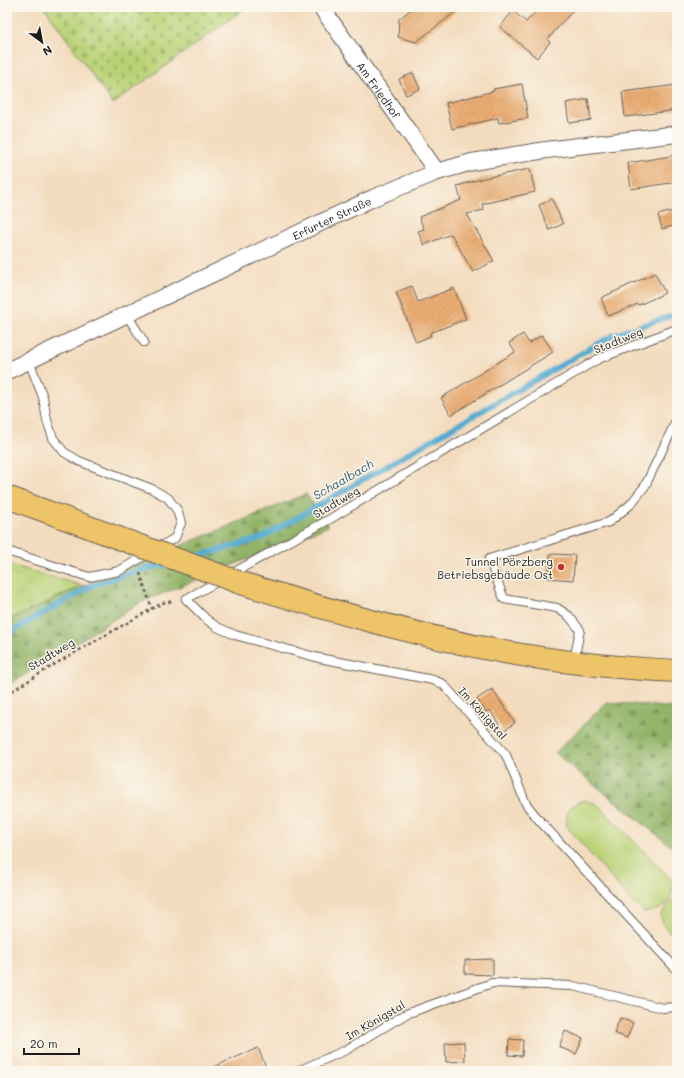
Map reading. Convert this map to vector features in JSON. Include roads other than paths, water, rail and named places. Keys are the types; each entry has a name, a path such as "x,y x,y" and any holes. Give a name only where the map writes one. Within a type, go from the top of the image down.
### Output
{"main road":[{"path":"7,497 238,582 330,611 427,636 500,651 574,663 677,672"}],"street":[{"name":"Am Friedhof","path":"321,7 437,172"},
{"name":"Erfurter Straße","path":"7,371 373,198 437,172 472,162 546,150 677,134"}],"lane":[{"path":"127,315 144,342"},
{"name":"Stadtweg","path":"186,599 330,519 598,359 677,329"},
{"path":"7,551 89,577 119,571 175,538 180,523 177,510 168,498 152,489 79,462 64,452 53,438 47,420 43,397 29,361"},
{"path":"574,663 580,630 569,616 557,608 504,598 490,559 609,522 630,505 645,486 677,419"},
{"name":"Im Königstal","path":"186,599 206,619 217,627 234,635 319,658 433,680 443,684 506,755 526,804 538,820 677,970"},
{"name":"Im Königstal","path":"298,1071 346,1050 406,1014 492,983 573,986 663,1008 677,1007"}],"waterway":[{"name":"Schaalbach","path":"194,557 262,538 613,335 677,314"},
{"name":"Schaalbach","path":"7,634 93,585 140,570 168,564"}],"place":[{"name":"Tunnel Pörzberg Betriebsgebäude Ost","path":"561,567"}]}
